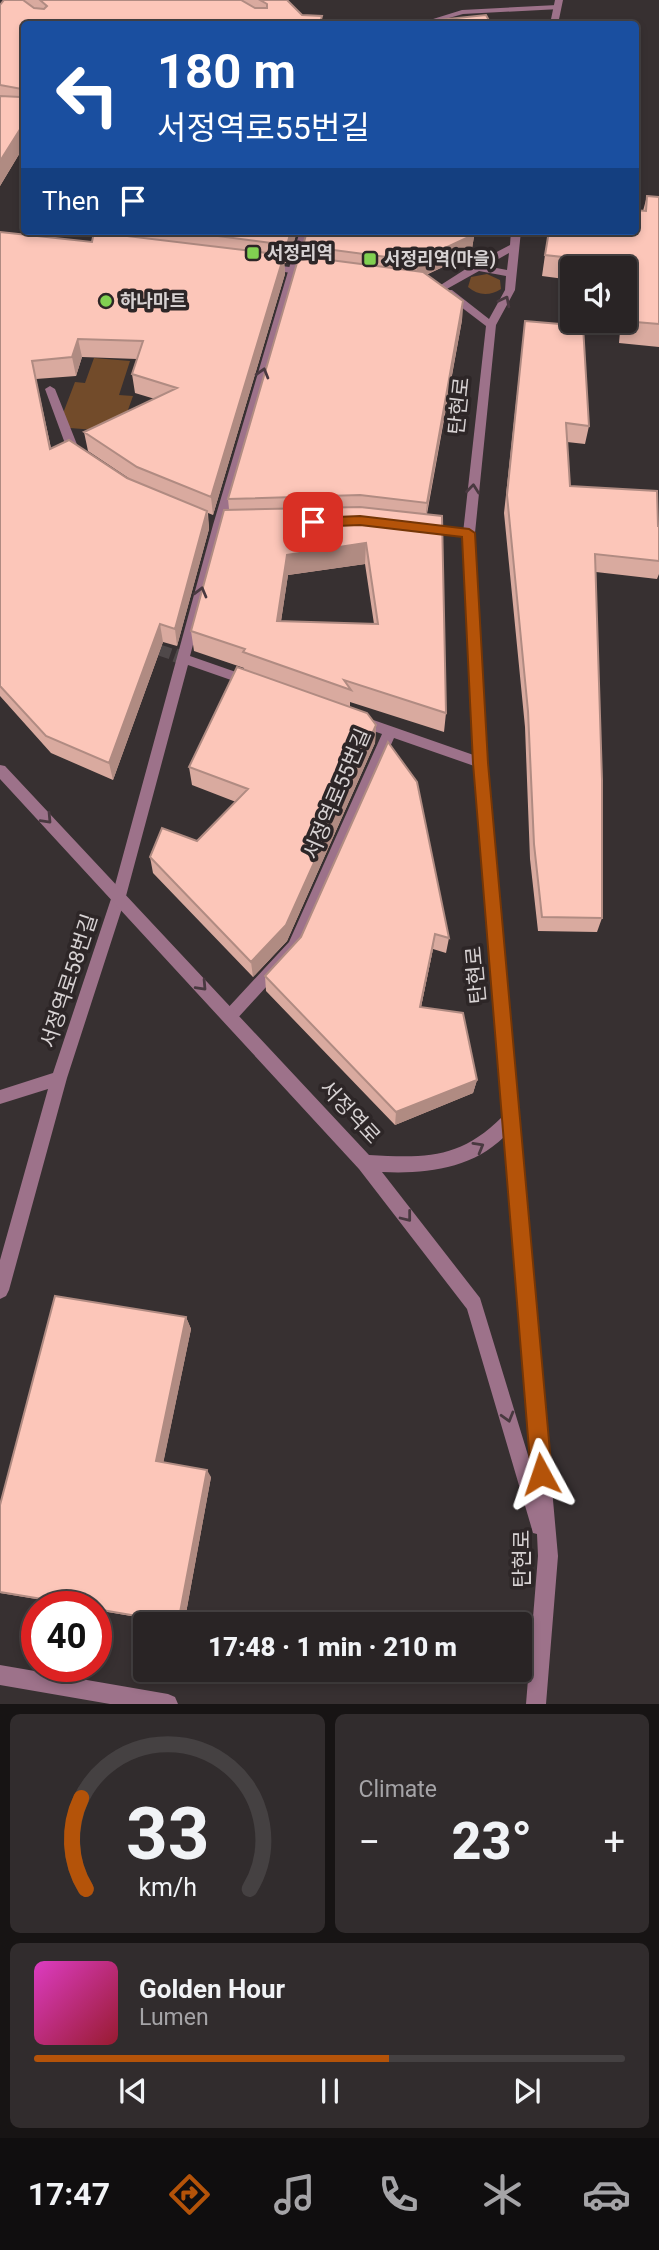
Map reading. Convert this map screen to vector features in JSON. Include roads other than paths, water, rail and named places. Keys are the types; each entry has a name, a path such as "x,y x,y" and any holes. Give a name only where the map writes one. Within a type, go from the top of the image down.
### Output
{"street":[{"path":"431,21 462,12 558,3 555,21"},
{"name":"서정역로58번길","path":"0,1290 60,1079 119,896 220,523 304,235"},
{"name":"탄현로","path":"515,235 512,274 505,303 491,325 469,533 480,763 548,1556 536,1704"},
{"path":"491,325 436,287 513,247"},
{"path":"251,266 331,275"},
{"path":"474,267 512,274"},
{"path":"50,389 74,449 94,463"},
{"path":"414,527 469,533"},
{"path":"183,658 261,685"},
{"name":"서정역로55번길","path":"230,1016 295,946 390,731 351,717"},
{"path":"390,731 480,763"},
{"name":"서정역로","path":"0,769 366,1163 474,1304 548,1556"},
{"name":"서정역로58번길","path":"0,1097 60,1079"},
{"path":"366,1163 425,1166 470,1152 494,1138 511,1119"},
{"path":"0,1675 168,1704"}],"tunnel":[{"path":"145,645 180,657"},
{"path":"175,655 183,658"}],"place":[{"name":"서정리역","path":"253,253"},
{"name":"서정리역(마을)","path":"370,259"},
{"name":"하나마트","path":"106,301"}]}
